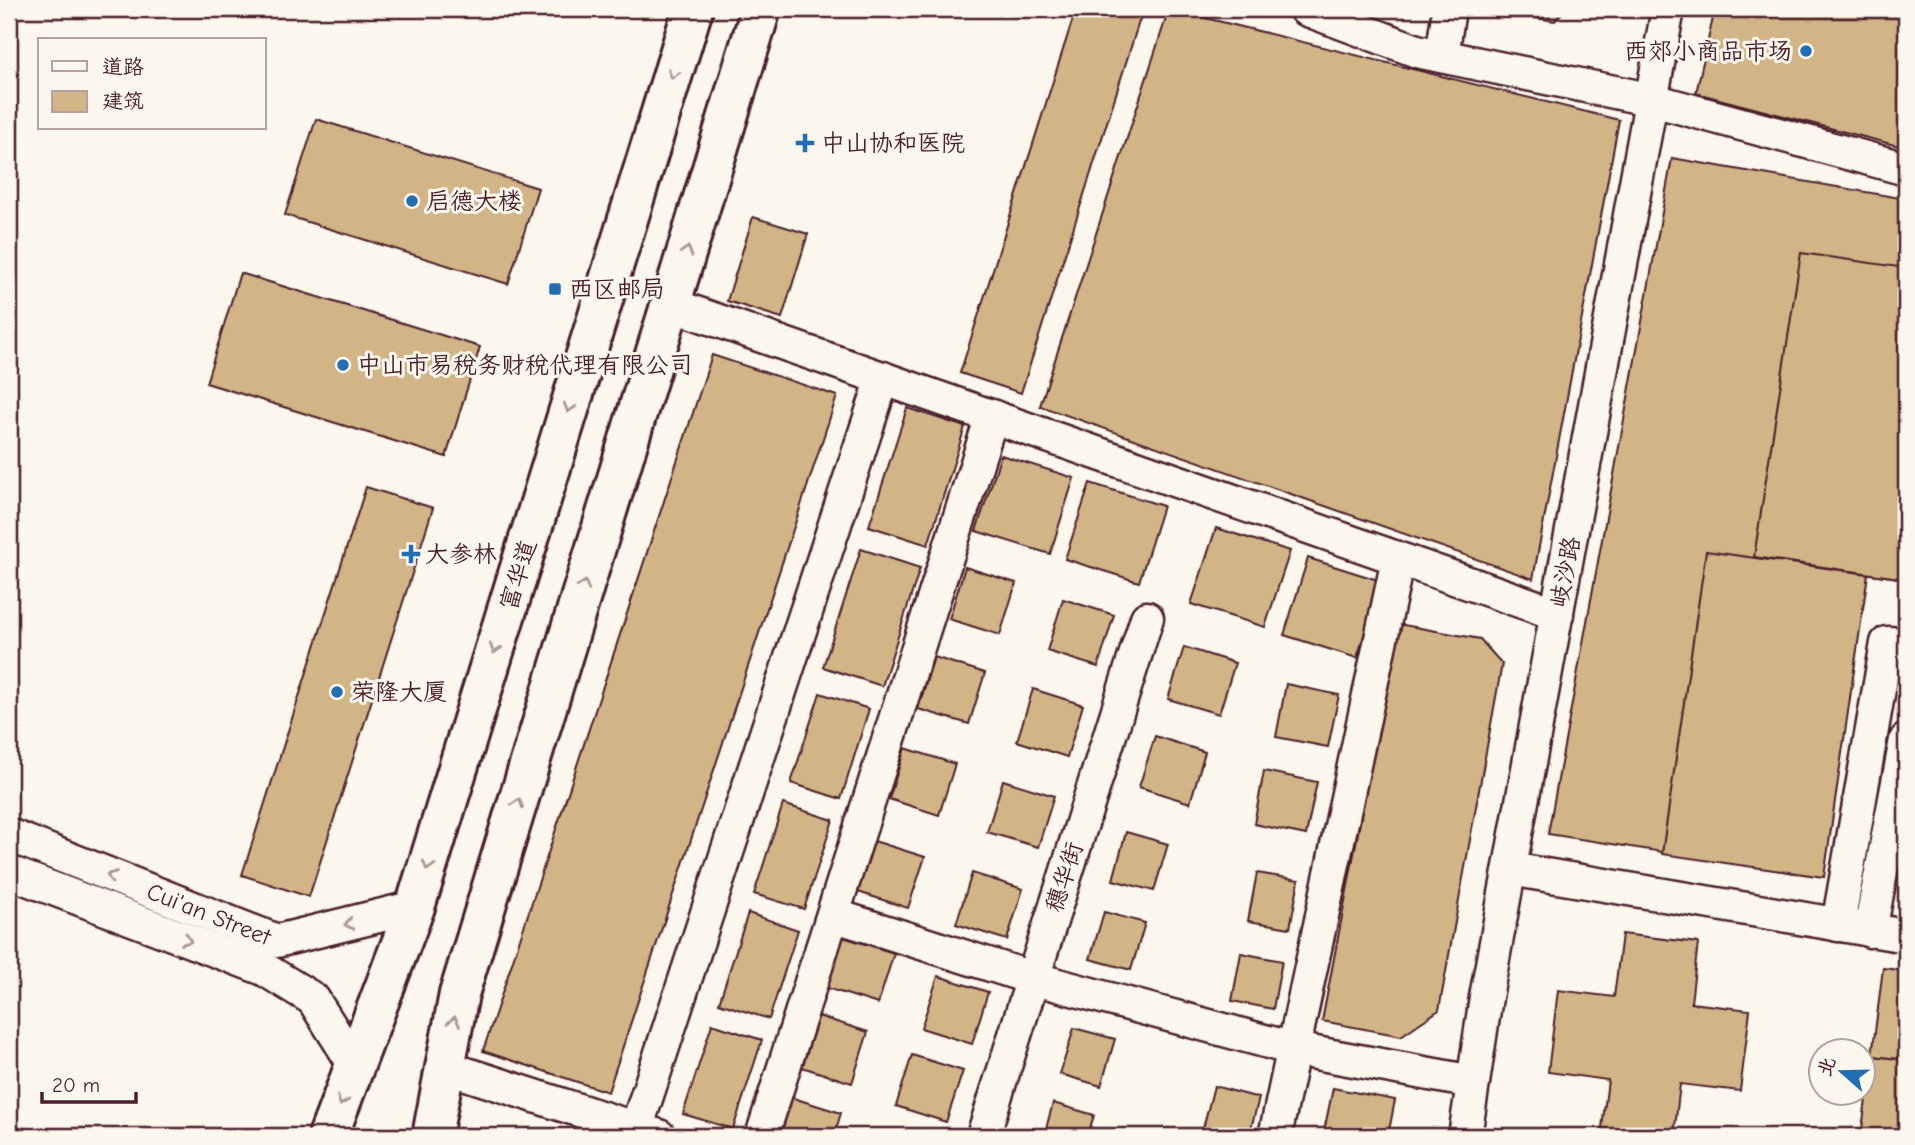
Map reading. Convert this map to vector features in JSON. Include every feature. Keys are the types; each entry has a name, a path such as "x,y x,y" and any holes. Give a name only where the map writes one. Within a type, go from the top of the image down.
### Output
{"main road":[{"name":"富华道","path":"328,1136 415,907 693,9"},
{"path":"432,1136 459,994 761,9"}],"street":[{"path":"1305,9 1417,51 1653,100 1906,169"},
{"path":"1442,56 1449,9"},
{"name":"岐沙路","path":"1465,1136 1510,869 1668,9"},
{"path":"670,304 1557,614"},
{"path":"445,1067 647,1133 883,378"},
{"path":"762,1136 992,416"},
{"path":"1275,1136 1398,559"},
{"name":"穗华街","path":"983,1136 1147,618"},
{"path":"1838,925 1887,643 1906,644"},
{"path":"1870,931 1906,740"},
{"name":"Cui'an Street","path":"9,835 277,941 415,907"},
{"path":"1510,869 1906,936"},
{"name":"Cui'an Street","path":"9,872 264,970 313,999 356,1066"},
{"path":"833,915 1032,978 1294,1049 1473,1082"}],"building":[{"path":"1076,9 1143,9 1021,393 960,373"},
{"path":"1169,9 1619,120 1533,579 1040,406"},
{"path":"1495,9 1565,9 1555,21 1495,12"},
{"name":"西郊小商品市场","path":"1715,9 1906,9 1906,148 1696,93"},
{"name":"启德大楼","path":"316,119 538,188 508,284 285,215"},
{"path":"1672,158 1906,199 1906,579 1836,569 1796,873 1548,834"},
{"path":"753,217 808,234 782,318 727,301"},
{"path":"1801,253 1906,268 1906,579 1754,557"},
{"name":"中山市易税务财税代理有限公司","path":"240,273 480,347 446,457 206,383"},
{"path":"712,355 837,396 608,1092 483,1051"},
{"path":"907,408 965,427 928,545 869,526"},
{"path":"1001,455 1074,478 1050,554 976,531"},
{"path":"1090,483 1163,506 1139,582 1065,559"},
{"name":"荣隆大厦","path":"366,487 433,508 309,897 242,875"},
{"path":"1216,528 1290,551 1265,627 1191,604"},
{"path":"861,549 920,568 882,686 823,667"},
{"path":"1706,551 1868,574 1824,877 1662,854"},
{"path":"1308,558 1381,581 1357,658 1284,635"},
{"path":"965,567 1016,583 1000,635 949,619"},
{"path":"1063,599 1114,615 1098,667 1047,651"},
{"path":"1398,624 1480,639 1502,664 1439,1010 1401,1036 1322,1021"},
{"path":"1184,647 1235,663 1219,714 1168,699"},
{"path":"934,657 985,673 969,724 918,709"},
{"path":"1286,684 1339,695 1328,747 1276,737"},
{"path":"1033,689 1083,705 1067,757 1017,741"},
{"path":"820,693 869,709 841,799 791,783"},
{"path":"1155,736 1205,752 1190,803 1139,787"},
{"path":"905,748 955,764 939,815 889,799"},
{"path":"1264,771 1317,782 1306,835 1254,824"},
{"path":"1003,780 1054,796 1038,847 987,832"},
{"path":"783,804 833,820 804,909 754,894"},
{"path":"1126,832 1168,844 1154,891 1113,880"},
{"path":"874,841 925,857 908,908 858,892"},
{"path":"972,873 1023,889 1007,940 956,924"},
{"path":"1257,873 1299,880 1290,928 1248,921"},
{"path":"1104,912 1145,923 1131,970 1090,959"},
{"path":"748,913 798,930 769,1019 719,1003"},
{"path":"1622,934 1698,943 1691,1003 1750,1010 1740,1091 1680,1084 1674,1136 1601,1136 1608,1080 1548,1072 1558,990 1614,997"},
{"path":"843,937 894,953 878,1004 827,988"},
{"path":"1241,953 1282,961 1273,1009 1232,1001"},
{"path":"1883,968 1906,971 1906,1060 1876,1056 1874,1036"},
{"path":"938,976 988,992 972,1044 921,1028"},
{"path":"818,1016 868,1032 852,1083 802,1067"},
{"path":"712,1024 762,1040 733,1129 683,1114"},
{"path":"1074,1028 1115,1039 1101,1086 1060,1074"},
{"path":"912,1055 963,1071 946,1122 896,1106"},
{"path":"1876,1056 1906,1060 1906,1136 1861,1136 1865,1106 1876,1106"},
{"path":"1214,1086 1259,1098 1249,1136 1201,1136"},
{"path":"1333,1088 1395,1100 1388,1136 1323,1136"},
{"path":"790,1097 841,1113 834,1136 778,1136"},
{"path":"1053,1103 1094,1115 1088,1136 1044,1136"}],"place":[{"name":"西郊小商品市场","path":"1806,51"},
{"name":"中山协和医院","path":"805,143"},
{"name":"启德大楼","path":"412,201"},
{"name":"西区邮局","path":"555,289"},
{"name":"中山市易税务财税代理有限公司","path":"343,365"},
{"name":"大参林","path":"411,554"},
{"name":"荣隆大厦","path":"337,692"}]}
